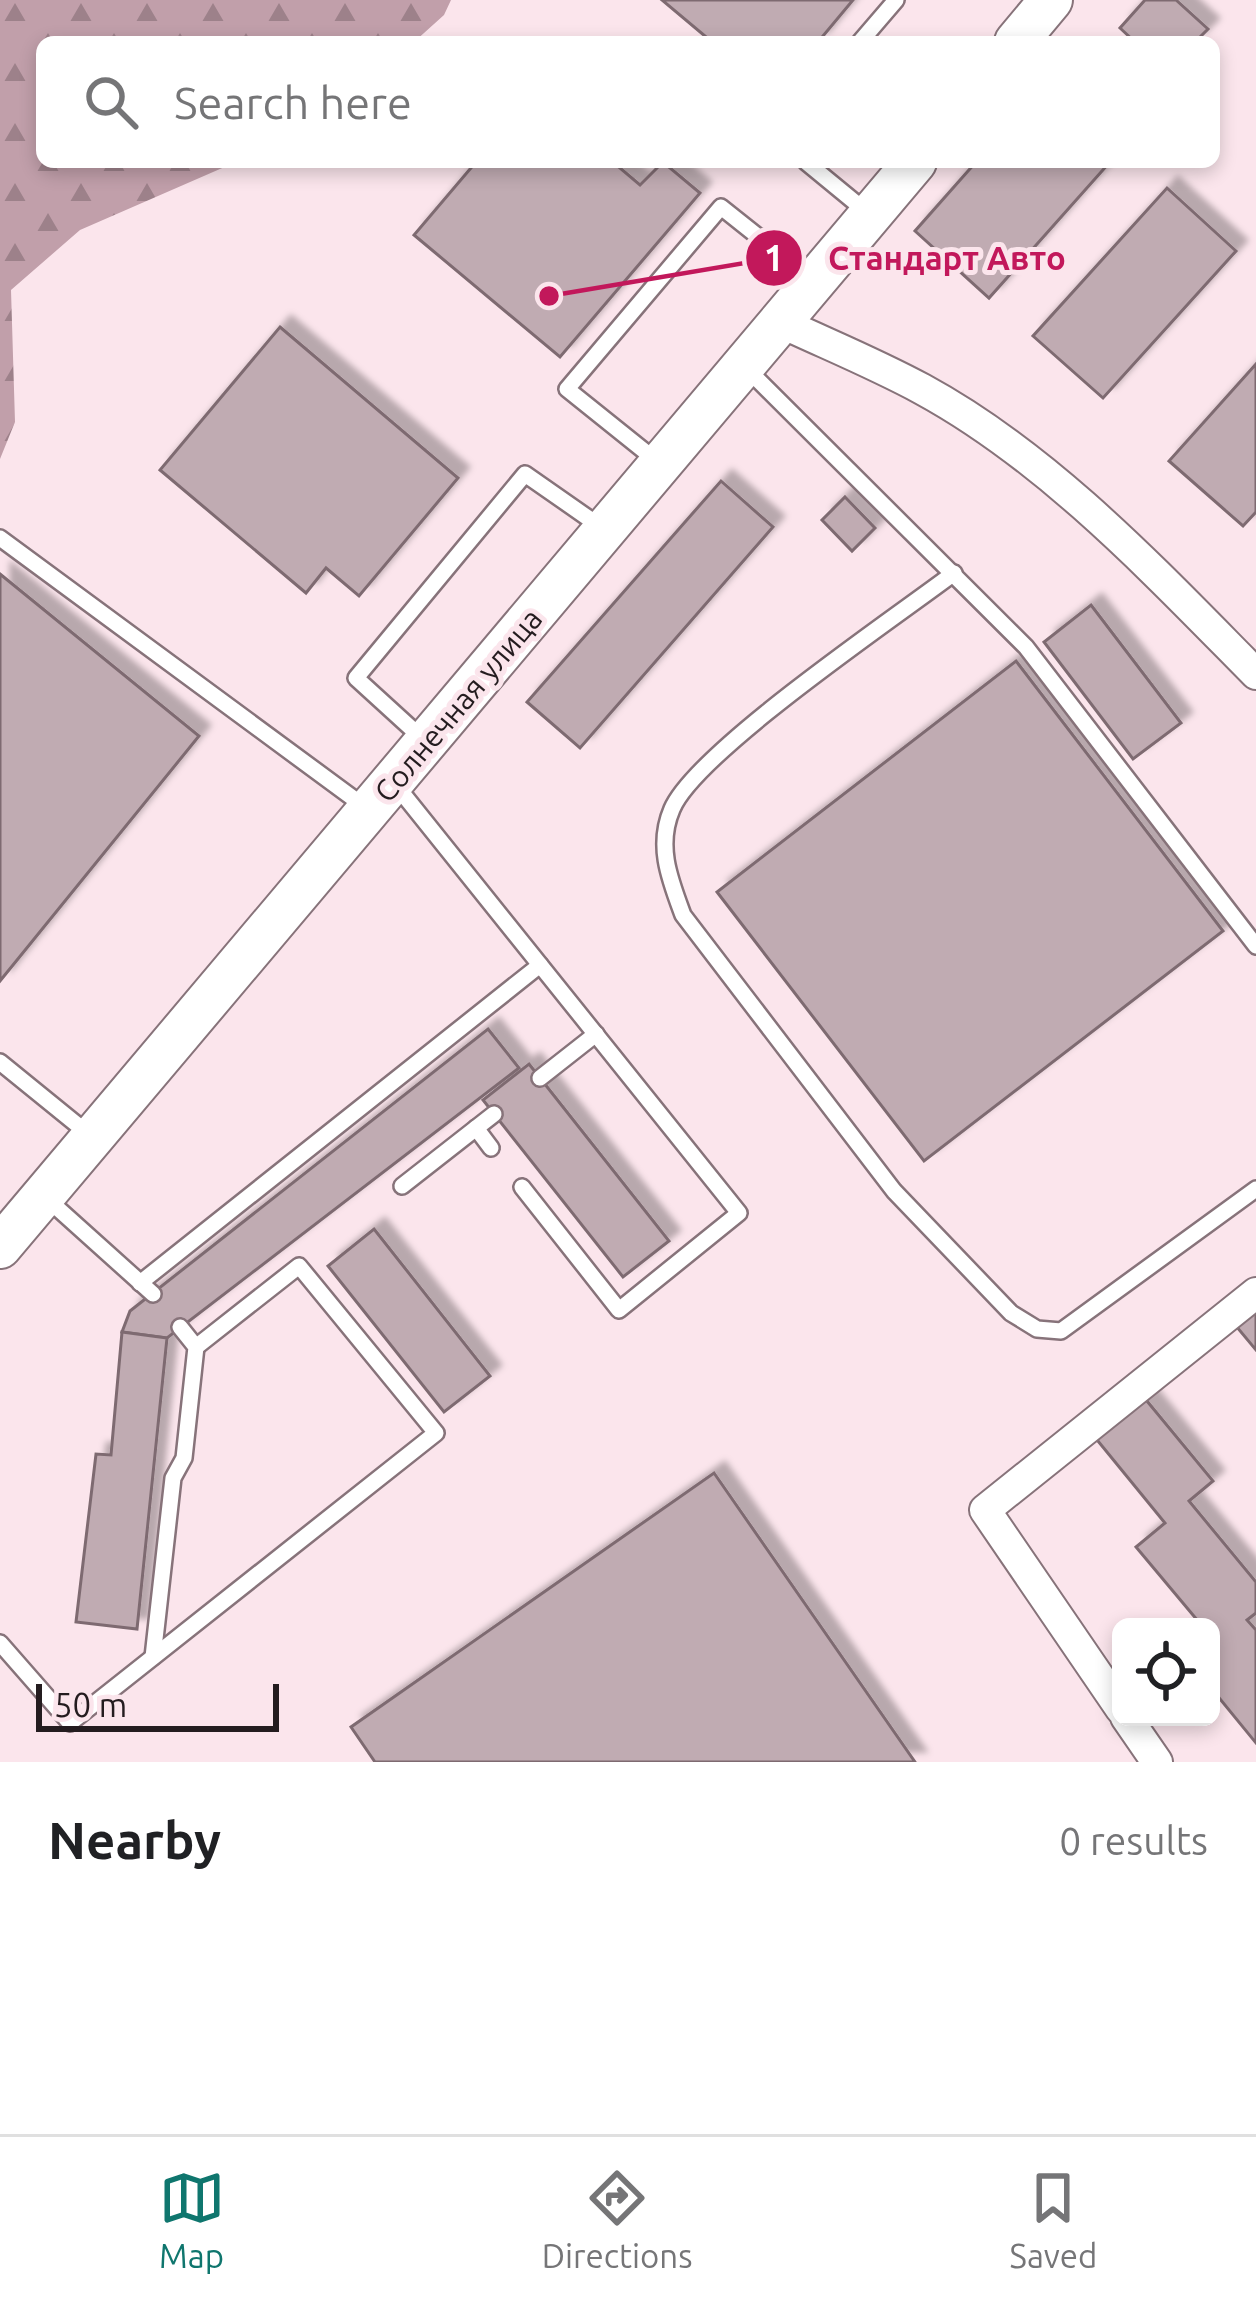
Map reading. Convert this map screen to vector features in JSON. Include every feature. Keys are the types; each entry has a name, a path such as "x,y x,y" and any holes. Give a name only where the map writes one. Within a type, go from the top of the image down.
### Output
{"main road":[{"name":"Солнечная улица","path":"0,1247 910,168"}],"street":[{"path":"781,322 924,390 1038,470 1159,575 1256,674"},
{"path":"1112,1696 986,1510 1256,1293"},
{"path":"1132,1726 1157,1762"}],"lane":[{"path":"865,36 896,0"},
{"path":"813,168 870,215"},
{"path":"660,464 567,388 721,206 814,282"},
{"path":"744,365 1026,647 1256,946"},
{"path":"426,742 356,679 525,473 605,530"},
{"path":"0,538 381,796 540,965 740,1213 619,1310 522,1187"},
{"path":"954,573 726,747 673,806 665,868 683,915 894,1191 1011,1313 1037,1329 1061,1331 1256,1189"},
{"path":"44,1196 147,1289 540,965"},
{"path":"540,1078 596,1034"},
{"path":"0,1062 93,1138"},
{"path":"402,1186 494,1114"},
{"path":"476,1128 491,1148"},
{"path":"0,1643 70,1723 436,1433 299,1266 196,1347"},
{"path":"153,1657 172,1478 184,1458 196,1347 180,1327"}],"green space":[{"path":"0,0 451,0 444,15 421,36 36,36 36,168 222,168 80,230 11,290 15,422 0,459"}],"building":[{"path":"662,0 853,0 823,36 705,36"},
{"path":"1145,0 1176,0 1208,29 1201,36 1129,36 1120,28"},
{"path":"471,168 620,168 640,185 657,168 670,168 700,193 560,357 414,235"},
{"path":"971,168 1105,168 989,298 915,231"},
{"path":"1167,188 1236,251 1103,398 1033,336"},
{"path":"280,327 458,478 359,596 326,568 306,593 160,470"},
{"path":"1256,364 1256,512 1243,526 1169,461"},
{"path":"721,481 773,527 580,748 527,702"},
{"path":"845,497 875,528 852,551 822,520"},
{"path":"0,574 199,736 0,981"},
{"path":"1091,605 1181,723 1133,759 1044,642"},
{"path":"1016,661 1223,931 924,1161 717,892"},
{"path":"488,1029 519,1068 167,1338 122,1332 130,1311"},
{"path":"529,1064 669,1241 623,1277 483,1100"},
{"path":"374,1229 490,1376 444,1412 328,1266"},
{"path":"1256,1309 1256,1350 1236,1326"},
{"path":"122,1332 167,1338 137,1629 76,1622 96,1454 111,1455"},
{"path":"1142,1395 1213,1481 1189,1501 1256,1582 1256,1613 1247,1620 1256,1630 1256,1743 1220,1699 1220,1618 1195,1618 1136,1547 1165,1523 1093,1435"},
{"path":"714,1473 915,1762 375,1762 351,1727"}],"place":[{"name":"Стандарт Авто","path":"549,296"}]}
